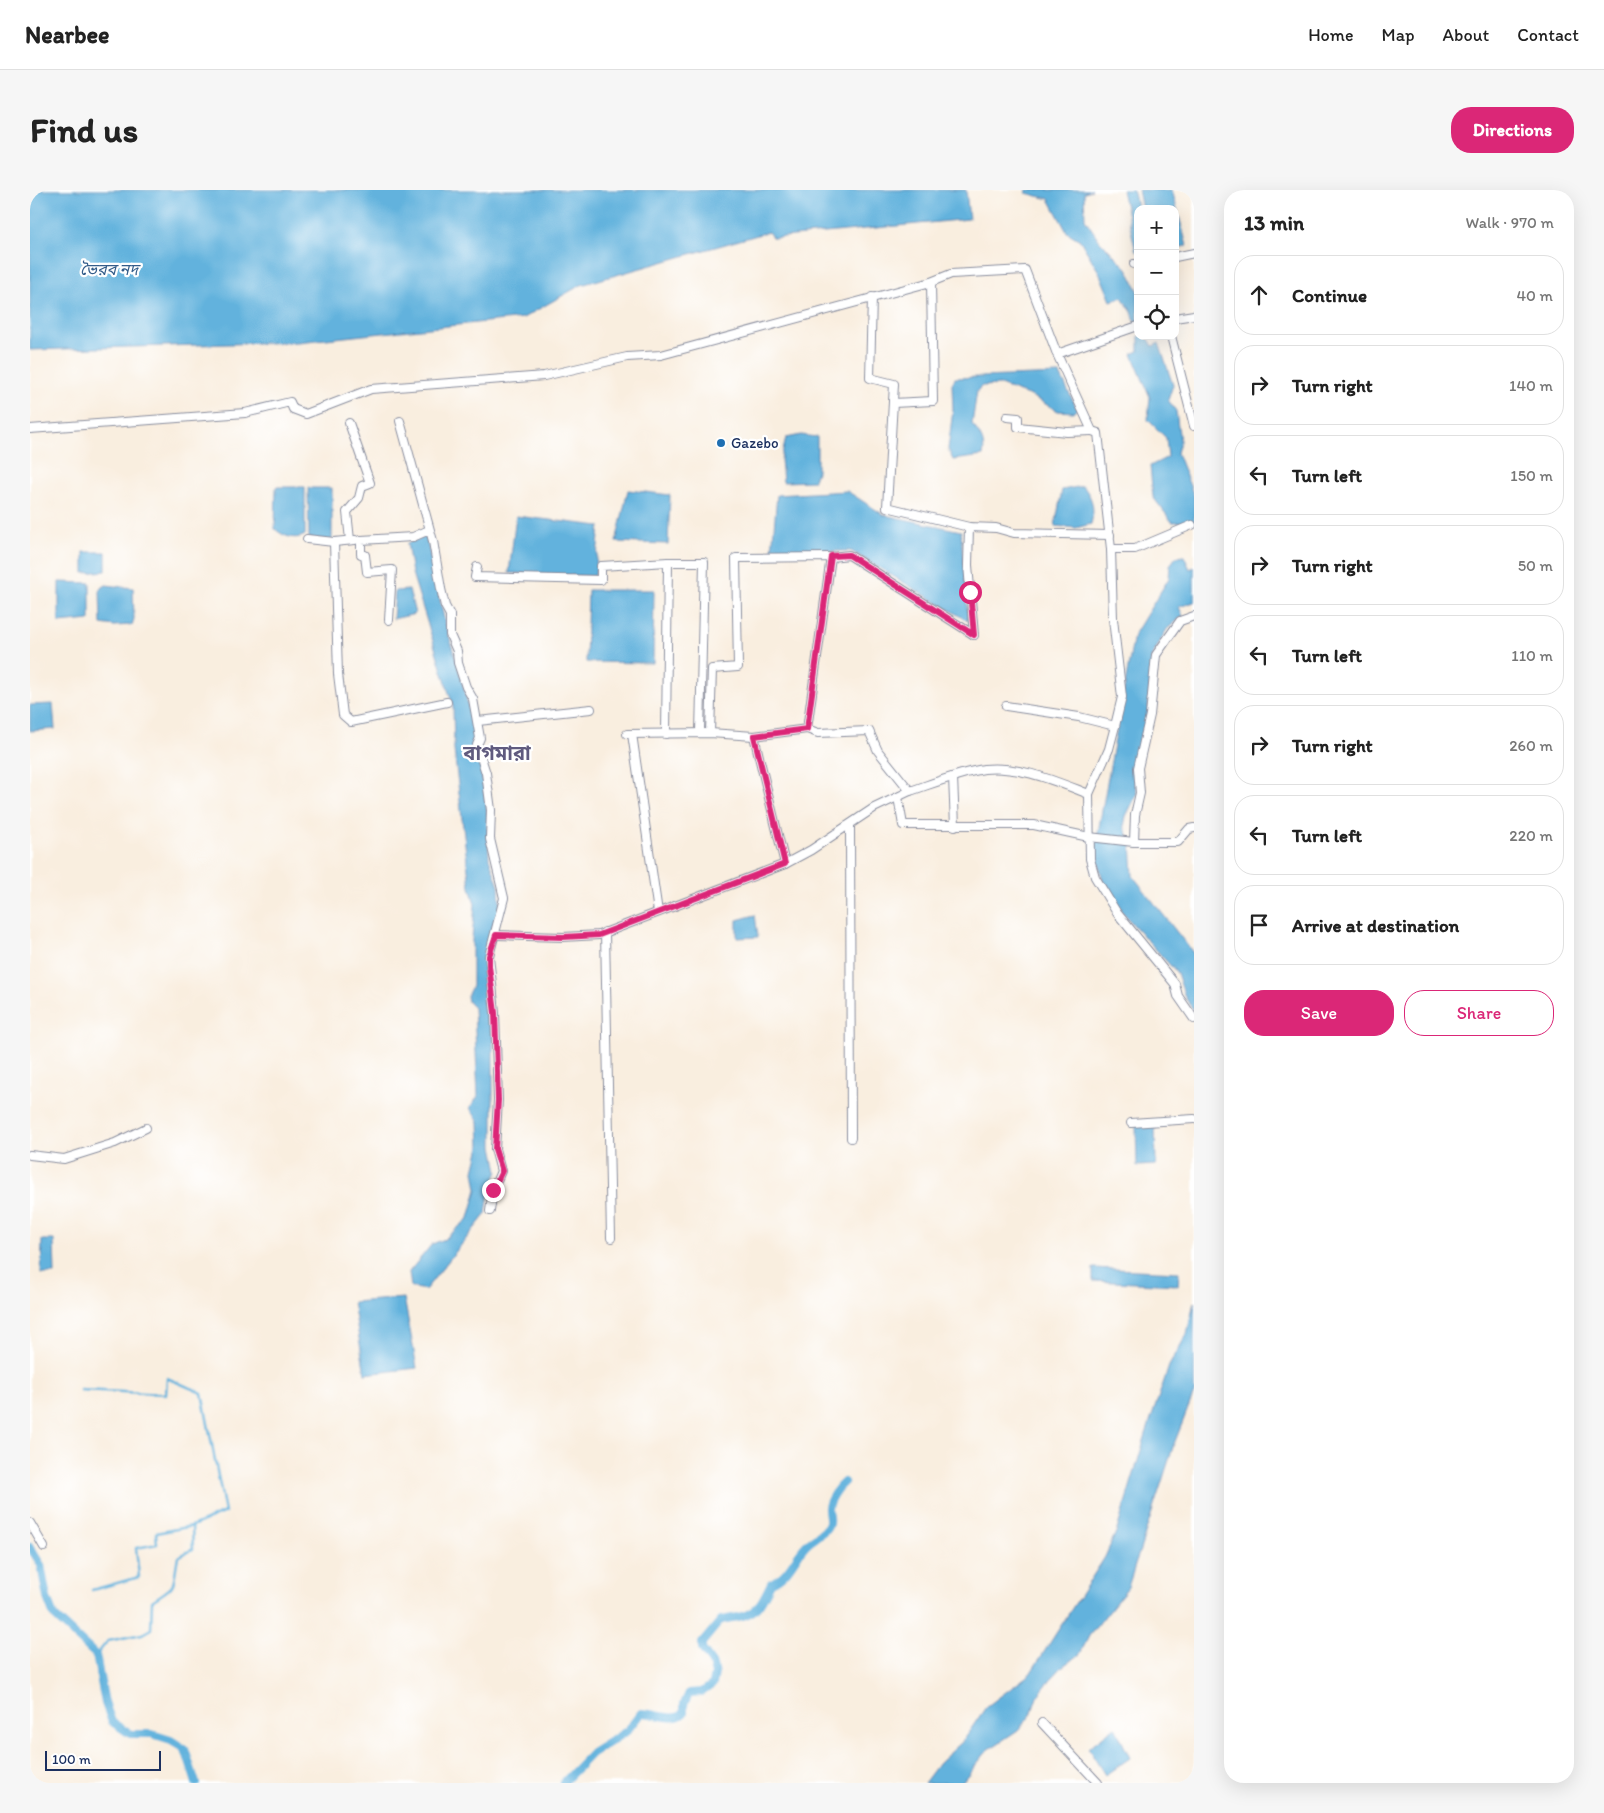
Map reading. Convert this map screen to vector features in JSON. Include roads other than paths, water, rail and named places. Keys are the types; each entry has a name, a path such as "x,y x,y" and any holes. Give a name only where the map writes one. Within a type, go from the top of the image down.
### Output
{"street":[{"path":"1179,256 1194,254"},
{"path":"30,429 245,413 290,402 293,409 306,414 371,389 544,376 627,357 661,355 930,282 951,274 1025,270 1057,354 1092,431"},
{"path":"893,403 933,401 930,282"},
{"path":"872,298 870,378 894,384 887,507 969,527 996,528 1035,535 1110,534"},
{"path":"1179,317 1194,315"},
{"path":"1057,354 1134,328"},
{"path":"1172,340 1194,426"},
{"path":"1006,417 1018,418 1018,427 1067,432 1092,431 1098,433 1110,534 1113,619 1122,697 1109,749 1089,794 1090,859 1096,878 1117,913 1175,984 1178,996 1194,1019"},
{"path":"400,421 433,541 441,589 445,606 450,615 450,635 458,651 458,663 473,699 478,721 480,738 477,745 486,773 491,810 490,838 504,898 496,935 489,956 495,1013 498,1100 495,1149 502,1171 493,1190 490,1211"},
{"path":"349,423 370,483 362,486 359,498 347,512 350,540"},
{"path":"1111,549 1135,548 1192,524"},
{"path":"710,733 712,669 738,667 736,558 849,555 974,635 968,565 969,527"},
{"path":"307,539 334,542 413,537 429,530"},
{"path":"361,540 361,554 365,555 367,572 392,570 390,620"},
{"path":"334,542 338,674 343,715 351,722 447,702"},
{"path":"807,729 831,556"},
{"path":"666,734 668,562"},
{"path":"478,567 475,577 601,580 601,566 704,562 700,733"},
{"path":"1133,842 1134,815 1140,793 1138,768 1150,715 1156,655 1180,621 1194,616"},
{"path":"1006,706 1079,717 1115,726"},
{"path":"478,721 591,709"},
{"path":"658,912 630,734 710,733 754,736 807,729 818,733 869,731 878,752 910,791"},
{"path":"754,736 785,864"},
{"path":"496,935 563,937 605,932 785,864 850,825 874,808 910,791 985,769 1007,770 1048,779 1089,794"},
{"path":"953,777 956,826"},
{"path":"898,797 903,825 1034,825 1091,837 1133,842 1178,842 1189,829 1194,828"},
{"path":"850,825 851,1138"},
{"path":"605,932 611,1238"},
{"path":"1131,1123 1194,1119"},
{"path":"30,1155 64,1159 115,1143 146,1128"},
{"path":"30,1524 44,1547"},
{"path":"1042,1723 1098,1783"}],"water":[{"name":"ভৈরব নদ","path":"30,190 966,190 969,219 773,238 768,232 581,285 523,318 298,342 30,350"},
{"path":"1026,190 1092,190 1084,192 1085,219 1099,240 1127,268 1134,282 1134,318 1122,297 1111,301 1099,272 1080,240 1067,232 1049,199 1026,193"},
{"path":"1122,190 1133,190 1137,205 1134,205 1134,243"},
{"path":"1138,190 1172,190 1176,205 1141,205"},
{"path":"1179,216 1187,246 1179,247"},
{"path":"1139,340 1149,340 1153,346 1159,343 1173,385 1168,400 1176,411 1180,441 1177,453 1194,496 1194,522 1172,522 1153,497 1150,466 1168,457 1166,438 1148,420 1150,397 1132,354 1139,351"},
{"path":"1060,374 1077,409 1074,412 1058,411 1031,396 1000,385 982,386 977,391 972,424 983,443 983,456 953,460 948,449 953,410 952,384 955,378"},
{"path":"801,435 817,437 817,472 813,481 783,482 781,459 786,438"},
{"path":"1083,486 1092,504 1091,524 1076,528 1055,526 1062,490"},
{"path":"276,487 305,487 305,535 297,538 289,537 275,529"},
{"path":"308,488 332,488 332,540 309,538"},
{"path":"628,490 670,495 668,544 616,542"},
{"path":"847,491 884,515 961,531 968,621 851,551 772,551 777,495"},
{"path":"516,516 600,526 595,576 509,573"},
{"path":"426,537 444,618 465,692 480,763 487,812 489,858 499,886 500,907 491,930 487,963 493,1038 493,1146 498,1171 489,1193 486,1214 425,1290 411,1287 409,1272 432,1244 445,1239 469,1218 477,1189 474,1171 480,1146 479,1122 470,1108 478,1096 474,1008 468,1002 467,996 472,986 472,939 475,904 470,887 454,750 453,706 412,573 407,543"},
{"path":"84,552 106,552 106,571 84,573"},
{"path":"1184,556 1190,569 1194,567 1194,602 1179,607 1183,616 1167,629 1151,658 1148,713 1139,741 1135,784 1137,794 1126,816 1124,826 1131,842 1133,876 1194,954 1194,1011 1185,997 1177,973 1121,911 1103,881 1095,849 1134,635 1169,578 1170,565 1176,557"},
{"path":"59,582 90,583 90,620 59,623"},
{"path":"106,585 133,588 134,619 132,625 114,626 101,624 100,589"},
{"path":"409,590 415,614 393,619 395,591"},
{"path":"588,590 654,590 653,663 586,662"},
{"path":"53,704 55,729 30,731 30,705"},
{"path":"755,915 758,937 737,938 737,920"},
{"path":"1136,1125 1155,1125 1156,1165 1137,1166"},
{"path":"42,1240 54,1240 55,1274 41,1274"},
{"path":"1093,1268 1179,1272 1178,1285 1093,1281"},
{"path":"404,1298 417,1368 365,1374 353,1302"},
{"path":"1194,1302 1194,1393 1174,1444 1128,1587 1089,1636 1080,1654 1063,1666 1050,1680 1037,1697 1031,1715 1018,1730 988,1750 961,1783 924,1783 939,1763 962,1742 986,1707 1030,1674 1105,1557 1117,1530 1169,1366 1187,1334"},
{"path":"1115,1727 1130,1758 1105,1775 1088,1748"}],"waterway":[{"path":"80,1390 166,1394 167,1378 202,1393 225,1512 192,1526"},
{"path":"563,1783 592,1753 627,1731 641,1713 670,1717 680,1716 684,1713 684,1704 689,1693 702,1692 713,1684 715,1673 712,1663 702,1649 702,1643 721,1620 741,1616 753,1611 771,1583 783,1575 804,1547 826,1529 829,1521 828,1508 830,1501 844,1482"},
{"path":"92,1590 139,1577 136,1548 157,1544 156,1533 192,1526 193,1549 178,1557 173,1584 152,1601 151,1629 142,1634 108,1641 96,1655"},
{"path":"30,1547 41,1565 47,1598 54,1616 96,1655 105,1703 112,1722 130,1734 152,1734 171,1740 185,1749 196,1783"}],"place":[{"name":"Gazebo","path":"721,443"}],"district":[{"name":"বাগমারা","path":"497,753"}]}
